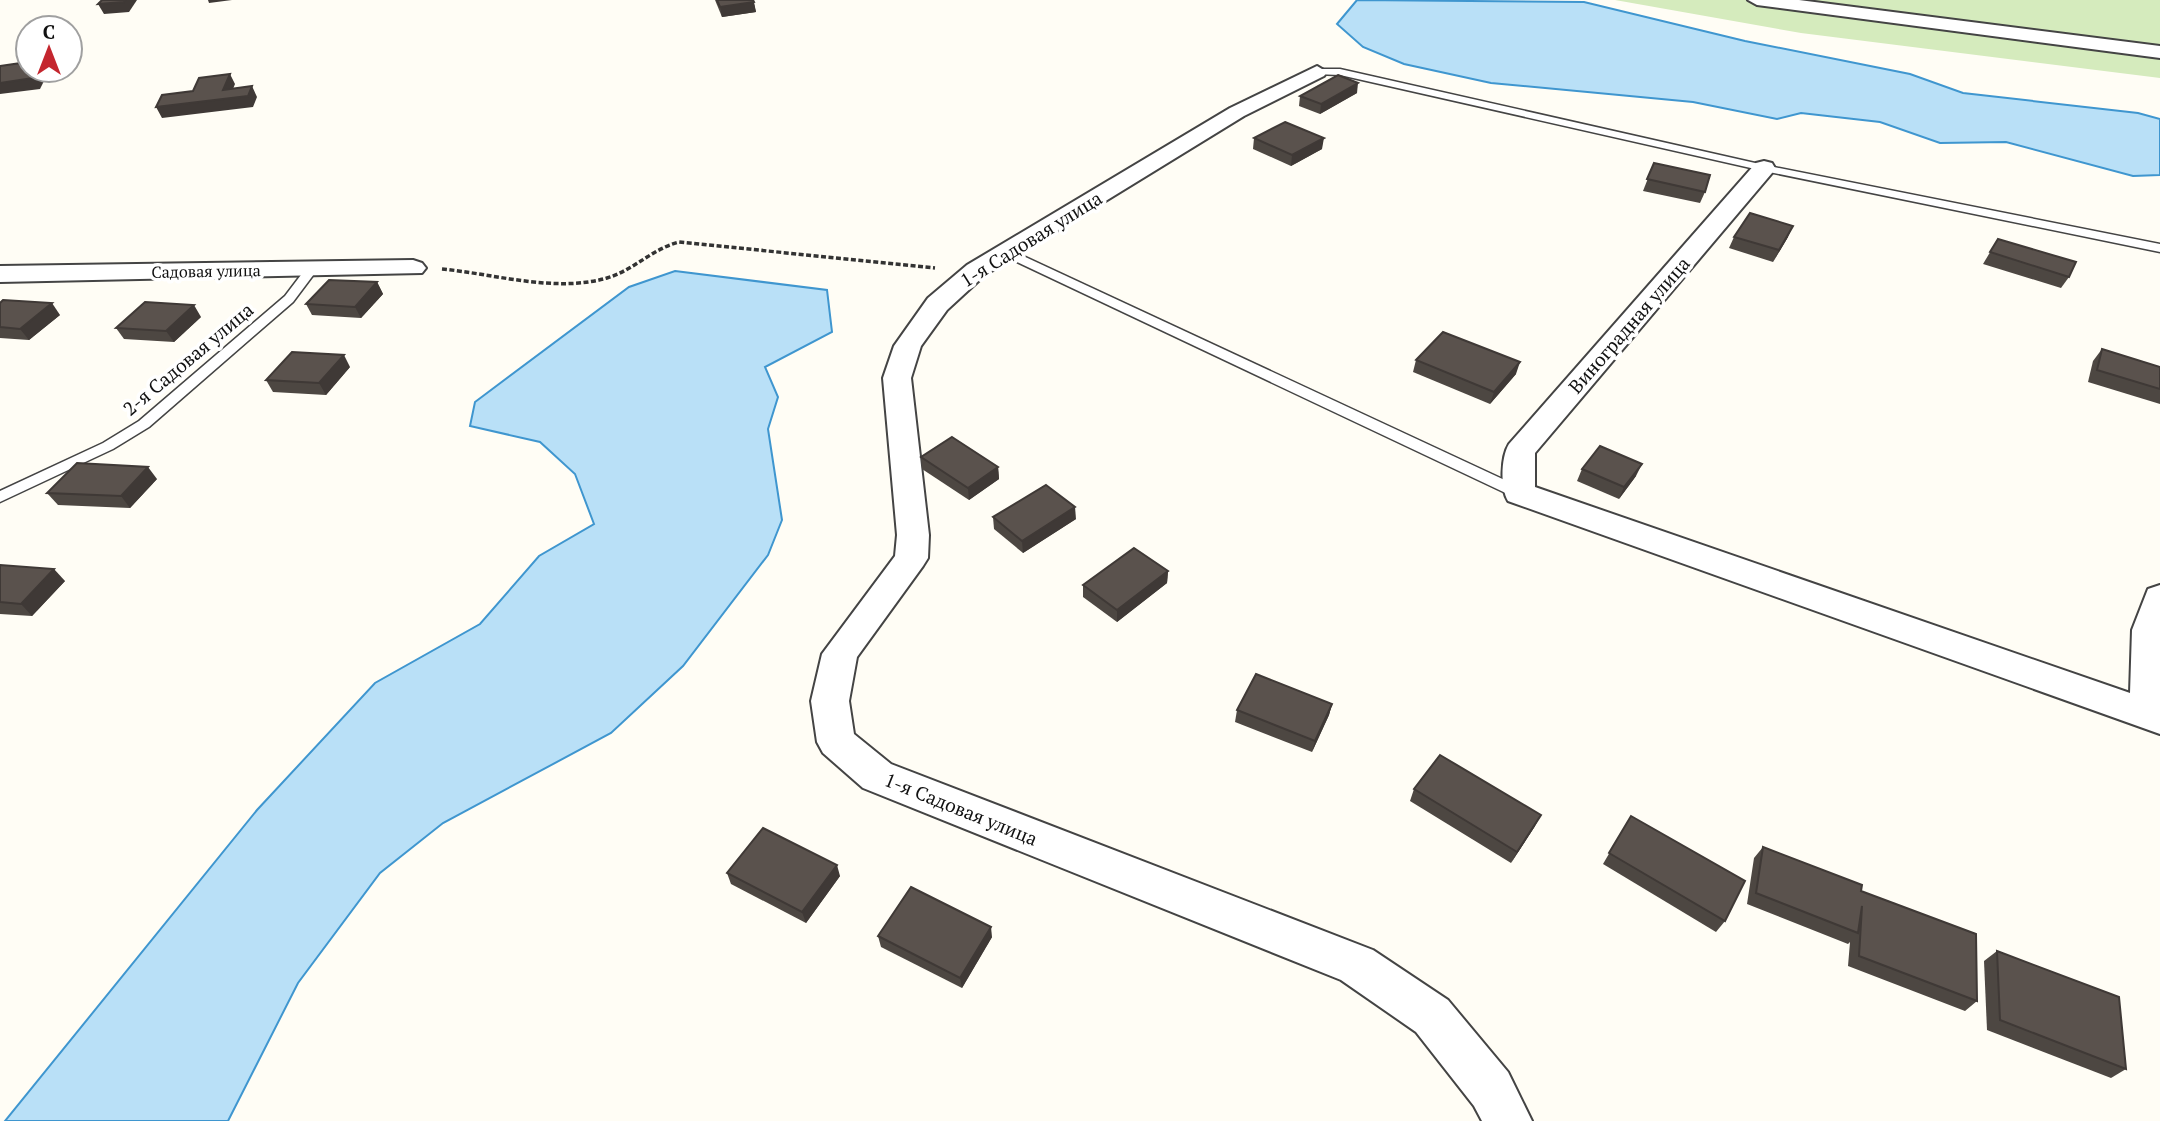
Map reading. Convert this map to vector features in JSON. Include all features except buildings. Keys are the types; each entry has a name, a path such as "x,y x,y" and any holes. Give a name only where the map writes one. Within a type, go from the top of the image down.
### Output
{"street":[{"path":"1757,0 2160,52"},
{"name":"1-я Садовая улица","path":"1317,72 1237,112 976,270 956,286 913,335 900,356 897,378 913,535 911,558 840,654 830,701 836,742 877,776 1357,965 1432,1016 1491,1089 1508,1121"},
{"name":"Виноградная улица","path":"1519,493 1520,451 1764,168"},
{"name":"Садовая улица","path":"0,274 413,268"},
{"path":"1519,493 2154,717 2150,630 2160,598"}],"lane":[{"path":"1317,72 1340,72 1505,107 1764,168 2160,248"},
{"path":"1006,253 1519,493"},
{"name":"2-я Садовая улица","path":"0,496 108,446 144,424 289,299 311,270"}],"path":[{"path":"413,268 572,282 605,279 660,245 679,242 720,244 897,265 976,270"}],"green space":[{"path":"1615,0 2160,0 2160,78 1801,33"}],"water":[{"path":"1357,0 1584,2 1745,41 1910,74 1963,93 2138,113 2160,119 2160,175 2133,176 2006,142 1940,143 1880,122 1801,113 1777,119 1693,102 1491,83 1404,64 1363,47 1337,24"},
{"path":"675,271 827,290 832,332 765,367 778,397 768,429 782,520 768,555 683,666 611,733 443,823 380,873 298,983 228,1121 5,1121 257,810 375,683 480,624 539,556 594,524 575,474 540,442 470,426 475,402 629,287"}]}
